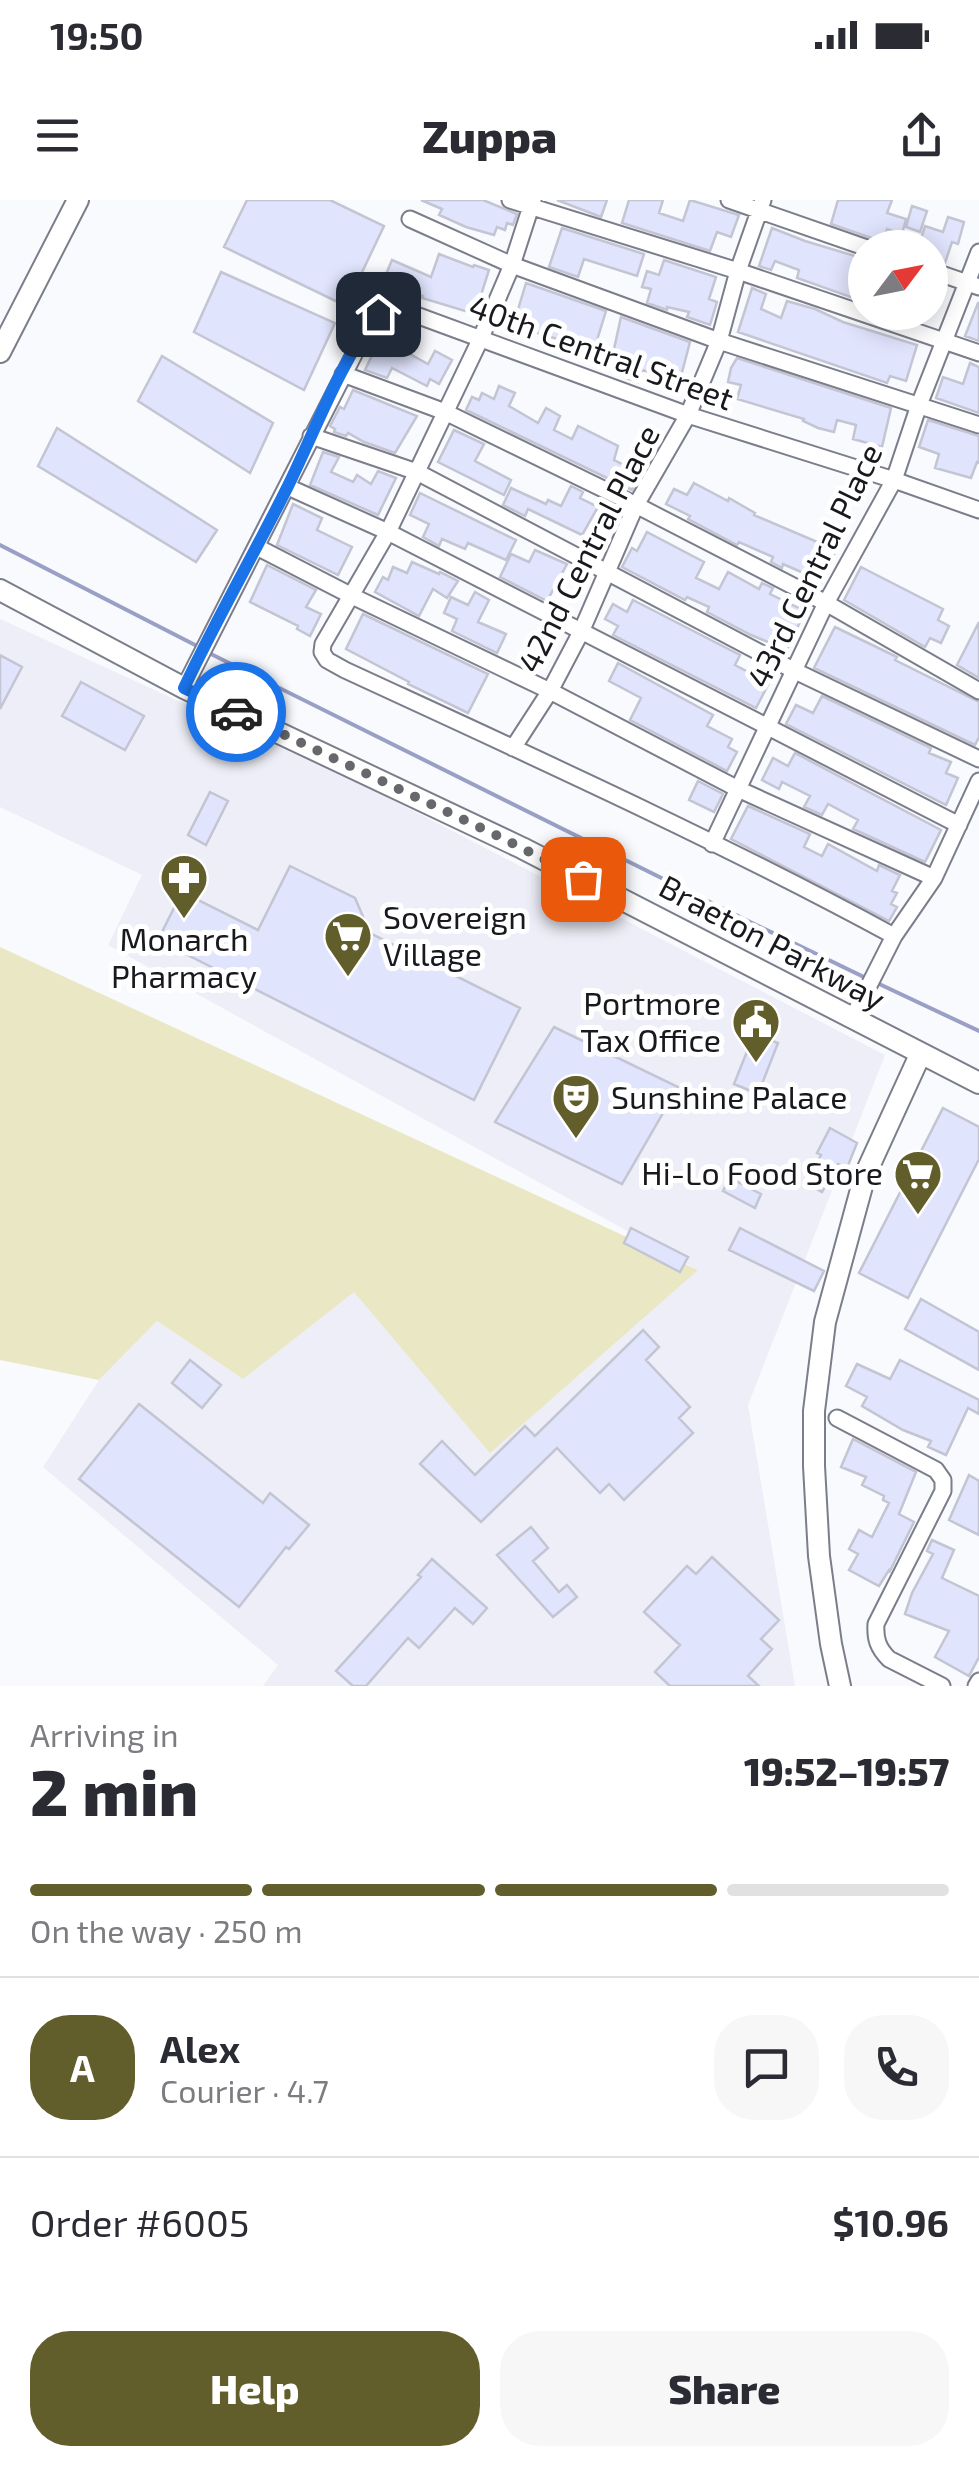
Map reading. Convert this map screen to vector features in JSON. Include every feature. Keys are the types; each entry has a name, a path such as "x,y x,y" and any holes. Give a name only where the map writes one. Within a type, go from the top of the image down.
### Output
{"main road":[{"path":"0,352 78,200"},
{"name":"Braeton Parkway","path":"0,590 184,688 494,834 979,1083"},
{"path":"840,1686 819,1556 814,1466 814,1411 825,1322 865,1175 920,1054"}],"street":[{"path":"510,200 738,271 979,353"},
{"path":"729,200 762,205 848,240"},
{"path":"531,204 512,265 480,340 388,532 322,652 344,670 803,886 891,941"},
{"name":"42nd Central Place","path":"513,748 550,691 581,632 636,505 688,415 718,341 762,205"},
{"path":"410,219 512,265 718,341 979,424"},
{"name":"43rd Central Place","path":"712,844 826,603 894,480 919,405 973,285 979,252"},
{"path":"948,276 973,285"},
{"name":"40th Central Street","path":"184,688 342,374 368,327 386,309 397,308 688,415 979,510"},
{"path":"342,374 445,412 636,505 826,603 979,691"},
{"path":"311,436 417,472 795,672 979,758"},
{"path":"288,487 388,532 958,825"},
{"path":"257,547 550,691 738,789 934,878"},
{"path":"852,1019 891,941 934,878 979,780"},
{"path":"837,1418 936,1470 943,1480 943,1491 876,1624 877,1643 888,1659 920,1682 942,1686"}],"shaded area":[{"path":"0,619 379,793 885,1055 748,1405 795,1686 263,1686 278,1665 43,1467 99,1380 157,1321 243,1379 354,1291 698,1270 108,945 142,875 0,807"},
{"path":"0,947 698,1270 490,1453 354,1292 243,1379 157,1321 99,1380 0,1360"}],"building":[{"path":"247,200 330,200 384,226 346,306 224,247"},
{"path":"421,200 483,200 517,214 513,225 507,223 505,230 497,227 494,235 439,215 442,209"},
{"path":"557,200 607,200 601,217"},
{"path":"629,200 663,200 659,213 683,221 690,200 739,215 731,237 717,232 710,251 622,223"},
{"path":"838,200 892,200 887,213 906,219 903,230 848,230 831,224"},
{"path":"912,206 927,211 921,230 906,227"},
{"path":"948,217 964,222 958,244 952,242 948,254 948,230 944,230"},
{"path":"562,228 644,254 637,276 584,259 578,277 549,267"},
{"path":"772,228 848,254 848,296 797,278 799,270 775,261 771,270 759,266"},
{"path":"439,254 489,270 475,314 422,298 384,279 392,260 431,277"},
{"path":"664,260 716,277 709,299 717,302 710,325 687,317 689,312 647,303 651,289 642,287 647,271 659,275"},
{"path":"221,272 335,323 304,390 194,332"},
{"path":"526,283 606,311 593,353 513,326"},
{"path":"752,288 766,294 761,309 781,318 787,301 848,324 848,330 869,330 917,345 906,381 890,376 887,383 738,332"},
{"path":"979,303 979,341 965,336"},
{"path":"621,317 690,342 680,380 642,370 638,382 626,378 631,362 612,358"},
{"path":"386,326 407,336 401,349 428,364 435,351 452,360 439,384 430,379 427,386 392,368 387,378 365,370"},
{"path":"162,356 273,423 250,473 138,401"},
{"path":"737,358 891,408 882,447 853,439 856,425 837,420 834,432 737,399 741,385 728,382"},
{"path":"970,363 979,367 979,413 936,398 943,377 963,384"},
{"path":"499,386 515,393 509,406 538,423 546,408 560,416 554,430 572,439 578,426 618,446 614,460 630,468 627,473 638,479 632,490 466,410 472,397 479,400 482,393 494,399"},
{"path":"353,390 417,416 395,453 348,433 346,436 334,432 330,426"},
{"path":"928,420 979,436 979,463 971,478 935,468 939,454 919,447"},
{"path":"57,428 217,530 196,562 38,466"},
{"path":"454,430 484,444 475,461 511,480 504,495 438,462"},
{"path":"323,452 339,457 331,472 353,482 357,475 371,484 378,471 396,478 378,515 310,485"},
{"path":"694,483 728,501 729,498 754,515 836,550 821,584 783,564 782,568 771,562 773,557 739,542 737,545 666,504 674,489 687,495"},
{"path":"571,486 583,492 580,498 598,507 582,535 528,509 525,516 503,505 511,488 546,504 548,500 561,506"},
{"path":"420,493 516,540 506,560 468,543 465,549 442,539 439,546 423,537 429,524 410,515"},
{"path":"293,504 322,518 317,530 352,547 338,575 277,545"},
{"path":"647,532 704,562 696,578 719,589 728,572 759,589 762,583 773,588 770,594 805,611 787,650 707,612 709,607 687,597 685,600 622,567"},
{"path":"535,550 567,564 547,601 500,577 511,554 529,562"},
{"path":"412,562 458,581 447,598 433,589 419,616 375,592 383,577 388,580 393,567 407,573"},
{"path":"267,565 316,590 306,607 321,614 310,636 250,602"},
{"path":"861,567 943,609 938,620 949,626 941,643 930,638 925,647 844,600"},
{"path":"475,592 489,600 478,622 506,634 497,653 452,631 457,619 444,613 451,597 468,605"},
{"path":"633,600 740,655 735,665 769,683 756,708 613,635 618,626 605,619 613,604 627,612"},
{"path":"363,614 488,674 468,713 346,649"},
{"path":"979,622 979,678 957,665"},
{"path":"835,627 979,702 979,737 975,745 814,668"},
{"path":"0,655 22,667 0,709"},
{"path":"618,663 713,715 707,726 732,739 728,747 737,752 727,771 630,720 641,698 609,681"},
{"path":"81,682 144,716 125,750 62,716"},
{"path":"822,696 931,748 929,753 951,762 946,773 958,778 946,805 786,724 796,705 813,713"},
{"path":"795,753 941,830 925,862 853,829 858,820 828,804 822,815 804,807 810,796 782,782 779,789 762,780 773,758 788,766"},
{"path":"698,781 723,794 714,812 689,800"},
{"path":"210,792 228,801 206,845 188,835"},
{"path":"748,806 810,834 804,847 822,856 828,844 877,871 879,865 900,875 892,891 897,893 891,904 897,907 889,921 731,839"},
{"name":"Sovereign Village","path":"290,866 355,898 370,933 520,1008 474,1100 158,940 182,892 258,930"},
{"path":"554,1027 678,1087 622,1184 495,1122"},
{"name":"Portmore Tax Office","path":"754,1034 778,1043 758,1094 734,1084"},
{"name":"Hi-Lo Food Store","path":"943,1108 979,1127 979,1159 908,1298 859,1273"},
{"path":"830,1128 857,1143 847,1168 838,1164 822,1192 806,1183"},
{"path":"730,1178 761,1194 755,1208 723,1191"},
{"path":"631,1228 688,1257 680,1272 624,1243"},
{"path":"740,1228 824,1271 814,1291 729,1250"},
{"path":"921,1299 979,1332 979,1370 905,1329"},
{"path":"643,1330 659,1347 646,1360 690,1407 679,1418 693,1433 624,1500 609,1484 600,1493 557,1448 481,1522 420,1464 442,1441 475,1475 525,1426 535,1436"},
{"path":"190,1360 221,1385 202,1408 172,1383"},
{"path":"900,1360 979,1400 979,1414 968,1408 946,1455 928,1447 931,1441 862,1406 867,1397 846,1386 857,1364 890,1379"},
{"path":"139,1404 263,1503 270,1493 309,1525 289,1549 286,1547 239,1607 79,1479"},
{"path":"853,1439 916,1472 899,1514 914,1522 879,1586 849,1570 858,1554 849,1549 859,1530 872,1537 889,1503 883,1500 884,1496 862,1485 866,1477 841,1467"},
{"path":"969,1475 979,1481 979,1535 949,1520"},
{"path":"531,1527 548,1548 533,1561 559,1592 567,1585 577,1597 553,1617 497,1555"},
{"path":"932,1540 954,1550 942,1578 979,1596 979,1657 969,1676 935,1657 949,1631 905,1614 933,1554 927,1551"},
{"path":"712,1557 779,1620 761,1639 772,1649 748,1676 759,1686 670,1686 655,1672 680,1645 644,1612 687,1566 696,1574"},
{"path":"432,1559 487,1608 473,1624 455,1608 419,1648 408,1638 366,1686 353,1686 336,1671 421,1577 418,1575"}],"waterway":[{"path":"0,545 199,647"},
{"path":"207,652 866,978"},
{"path":"875,982 979,1031"}],"way so far":[{"path":"236,712 583,879"}],"place":[{"name":"Monarch Pharmacy","path":"184,920"},
{"name":"Sovereign Village","path":"348,978"},
{"name":"Portmore Tax Office","path":"756,1064"},
{"name":"Sunshine Palace","path":"576,1140"},
{"name":"Hi-Lo Food Store","path":"918,1216"}],"route":[{"path":"236,712 184,688 342,374 378,314"}]}
